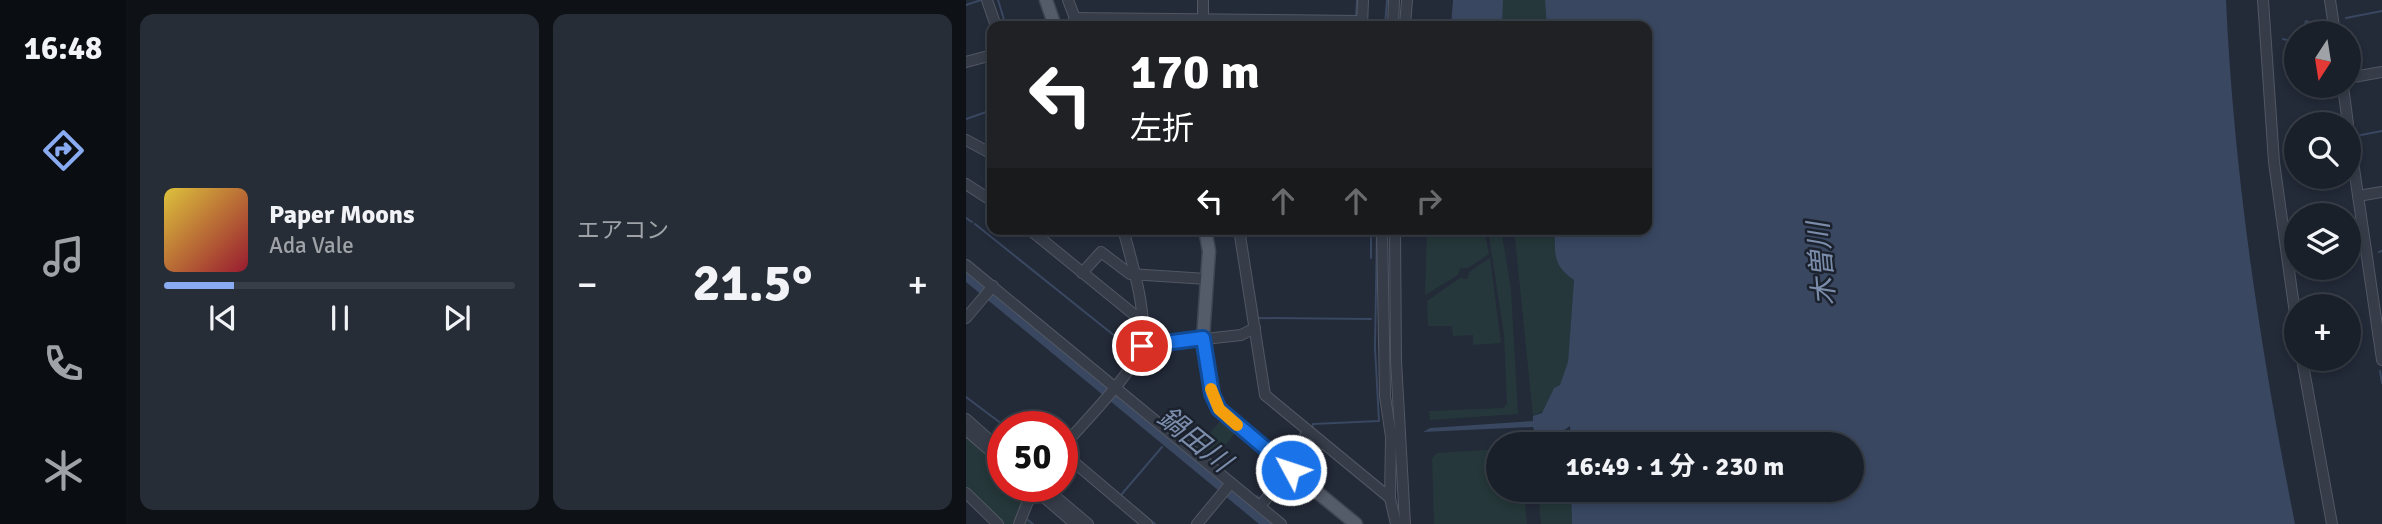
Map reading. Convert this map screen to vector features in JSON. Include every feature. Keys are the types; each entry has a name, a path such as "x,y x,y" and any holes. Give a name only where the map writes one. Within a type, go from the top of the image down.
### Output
{"main road":[{"path":"1046,0 1053,21"},
{"path":"1207,235 1209,242 1203,338 1215,403 1224,415 1356,524"}],"street":[{"path":"988,0 994,21"},
{"path":"1068,0 1076,21"},
{"path":"1203,0 1203,21"},
{"path":"1362,21 1363,0"},
{"path":"1393,21 1394,0"},
{"path":"1405,21 1407,0"},
{"path":"2263,0 2274,162 2292,294"},
{"path":"2330,0 2333,21"},
{"path":"966,62 987,56"},
{"path":"2361,76 2382,72"},
{"path":"966,140 987,151"},
{"path":"966,184 987,198"},
{"path":"2357,189 2379,312 2382,360"},
{"path":"2358,196 2382,192"},
{"path":"1036,235 1142,321"},
{"path":"1078,430 1135,360 1142,346 1142,321 1124,235"},
{"path":"1240,235 1265,395 1390,498"},
{"path":"1382,235 1381,306 1385,396 1391,437 1390,498 1396,524"},
{"path":"1395,235 1396,360 1405,524"},
{"path":"1082,273 1101,252 1134,275 1207,279"},
{"path":"966,265 989,291 1114,386 1282,524"},
{"path":"966,318 989,291"},
{"path":"1142,346 1241,335 1255,328"},
{"path":"2304,371 2332,524"},
{"path":"966,419 987,438"},
{"path":"967,433 987,449"},
{"path":"1256,503 1297,448 1316,438"},
{"path":"1285,466 1306,453 1316,438"},
{"path":"1078,464 1147,524"},
{"path":"1197,524 1231,484"},
{"path":"966,493 998,524"},
{"path":"1020,522 1028,502"},
{"path":"1051,502 1075,524"},
{"path":"1056,502 1088,524"}],"shaded area":[{"path":"1487,0 1555,0 1557,21 1478,21"},
{"path":"1427,235 1485,235 1489,254 1468,268 1460,268 1458,275 1425,295"},
{"path":"1502,235 1511,289 1518,414 1430,420 1429,411 1503,408 1507,404 1504,335 1489,236"},
{"path":"1515,235 1578,235 1568,362 1570,398 1533,416"},
{"path":"1490,258 1501,343 1473,345 1473,335 1453,336 1452,326 1428,326 1427,301 1460,278 1467,279 1470,271"},
{"path":"1221,420 1236,432 1217,455 1209,449 1203,456 1195,450"},
{"path":"966,437 987,455 987,502 1031,502 1024,516 1033,524 1002,524 966,488"},
{"path":"1486,450 1486,502 1525,502 1527,524 1434,524 1432,458 1437,453"},
{"path":"1539,502 1571,502 1572,524 1541,524"}],"water":[{"path":"1453,0 1503,0 1502,21 1451,21"},
{"name":"木曽川","path":"1545,0 2226,0 2242,199 2260,330 2295,524 1572,524 1571,502 1864,502 1864,432 1570,432 1570,426 1559,432 1534,430 1533,427 1423,432 1430,428 1533,421 1533,416 1542,413 1554,388 1560,385 1568,362 1574,280 1558,264 1555,235 1652,235 1652,21 1547,21"},
{"path":"966,271 1250,502 1257,495 1260,498 1254,506 1276,524 1259,524 966,282"}],"waterway":[{"path":"966,5 981,0"},
{"path":"998,0 1004,21"},
{"path":"1356,18 1357,0"},
{"path":"1385,21 1387,0"},
{"path":"2346,18 2382,11"},
{"path":"966,119 987,112"},
{"path":"2361,135 2382,131"},
{"path":"966,218 972,222"},
{"path":"975,224 987,234"},
{"path":"989,235 1131,349"},
{"path":"1371,235 1371,258"},
{"path":"1312,428 1313,424 1379,421 1375,348 1377,235"},
{"path":"1257,318 1371,319"},
{"path":"2380,371 2382,383"},
{"path":"966,397 987,413"},
{"name":"鍋田川","path":"1121,495 1162,447"},
{"path":"1126,500 1155,524"},
{"path":"1028,520 1033,524"}],"slow traffic":[{"path":"1211,389 1219,409 1237,425"}],"route":[{"path":"1142,346 1203,338 1209,381 1219,409 1291,470"}]}
